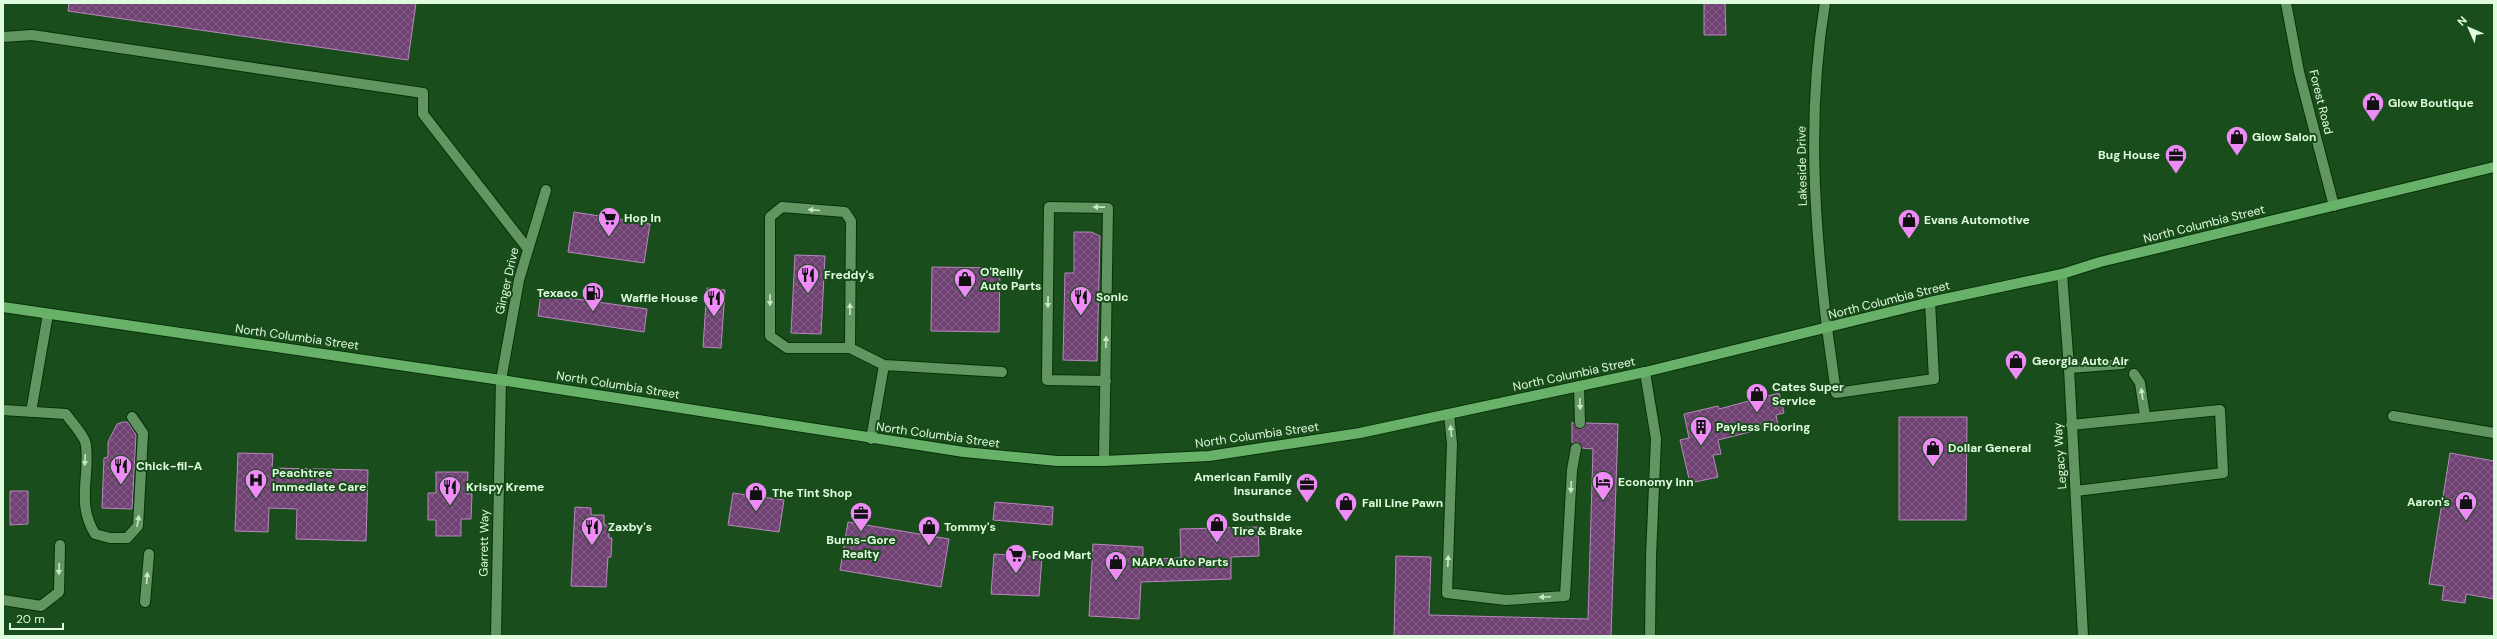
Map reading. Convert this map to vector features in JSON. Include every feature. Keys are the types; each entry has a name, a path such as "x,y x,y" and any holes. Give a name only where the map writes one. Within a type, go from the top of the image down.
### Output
{"main road":[{"name":"North Columbia Street","path":"3,307 500,380 871,439 1010,458 1104,461 1209,456 1360,433 1645,372 1930,302 2062,274 2494,167"}],"street":[{"name":"Lakeside Drive","path":"1825,3 1819,41 1813,144 1816,242 1836,393 1934,379 1930,302"},
{"name":"Forest Road","path":"2286,3 2299,72 2334,206"},
{"path":"3,37 32,35 423,93 423,114 528,249"},
{"name":"Ginger Drive","path":"500,380 519,280 546,190"},
{"path":"850,348 851,222 844,212 782,207 770,217 770,336 787,348 850,348 884,365 1002,372"},
{"path":"1104,461 1106,381 1108,208 1049,207 1046,380 1106,381"},
{"name":"Legacy Way","path":"2062,274 2069,368 2083,636"},
{"path":"31,412 48,314"},
{"path":"2069,368 2122,364"},
{"path":"871,439 884,365"},
{"path":"1645,372 1656,439 1650,557 1650,636"},
{"path":"2134,374 2140,383 2145,416"},
{"name":"Garrett Way","path":"496,636 500,380"},
{"path":"1579,386 1580,423"},
{"path":"3,410 66,414 86,444 84,492 88,522 95,534 110,538 128,538 138,526 143,433 132,417"},
{"path":"2071,425 2145,416 2220,410 2223,473 2076,491"},
{"path":"1449,414 1452,444 1447,593 1506,600 1565,596 1572,470 1576,448"},
{"path":"2393,416 2494,433"},
{"path":"3,600 42,606 59,592 60,545"},
{"path":"145,602 149,554"}],"building":[{"path":"69,3 416,3 408,60 68,11"},
{"path":"1704,3 1725,3 1726,35 1704,35"},
{"name":"Hop In","path":"574,212 650,224 644,263 568,252"},
{"name":"Sonic","path":"1074,232 1091,232 1100,236 1097,361 1063,360 1065,273 1074,273"},
{"name":"Freddy's","path":"795,255 825,256 821,334 791,333"},
{"name":"O'Reilly Auto Parts","path":"932,267 1000,268 999,332 931,331"},
{"name":"Waffle House","path":"707,288 725,290 721,348 703,347"},
{"name":"Texaco","path":"541,294 647,309 644,332 538,316"},
{"path":"1779,393 1784,413 1776,415 1778,425 1718,440 1721,454 1713,455 1718,477 1690,483 1680,440 1689,438 1684,414 1718,406 1719,409"},
{"name":"Dollar General","path":"1899,417 1967,417 1966,520 1899,520"},
{"name":"Chick-fil-A","path":"128,422 136,435 132,509 102,508 104,458 108,457 108,442 117,424"},
{"name":"Economy Inn","path":"1572,422 1580,429 1584,428 1586,423 1618,424 1611,636 1394,636 1396,556 1431,557 1429,615 1588,619 1593,449 1582,448 1578,442 1572,443"},
{"path":"238,453 273,454 272,468 368,470 366,541 296,539 297,509 269,508 268,532 235,531"},
{"name":"Aaron's","path":"2450,453 2494,461 2494,599 2466,594 2465,603 2442,600 2444,586 2429,584"},
{"name":"Krispy Kreme","path":"436,472 468,472 467,494 472,494 471,519 461,519 461,536 436,536 436,520 428,520 428,493 436,493"},
{"path":"10,491 28,491 28,524 10,525"},
{"name":"The Tint Shop","path":"733,493 784,500 779,532 728,525"},
{"path":"995,502 1053,507 1052,525 993,520"},
{"name":"Zaxby's","path":"575,507 591,508 591,515 604,515 604,525 609,525 609,538 612,538 611,557 608,557 606,587 571,586"},
{"path":"848,522 949,539 941,587 840,570"},
{"path":"1258,527 1259,556 1231,557 1231,579 1141,582 1139,619 1089,616 1093,544 1143,547 1143,559 1181,558 1180,529"},
{"name":"Food Mart","path":"994,554 1042,557 1039,596 991,594"}],"place":[{"name":"Glow Boutique","path":"2373,122"},
{"name":"Glow Salon","path":"2237,156"},
{"name":"Bug House","path":"2176,174"},
{"name":"Hop In","path":"609,238"},
{"name":"Evans Automotive","path":"1909,240"},
{"name":"Freddy's","path":"808,294"},
{"name":"O'Reilly Auto Parts","path":"965,298"},
{"name":"Texaco","path":"593,312"},
{"name":"Sonic","path":"1081,316"},
{"name":"Waffle House","path":"714,318"},
{"name":"Georgia Auto Air","path":"2016,380"},
{"name":"Cates Super Service","path":"1757,414"},
{"name":"Payless Flooring","path":"1701,446"},
{"name":"Dollar General","path":"1933,468"},
{"name":"Chick-fil-A","path":"121,486"},
{"name":"Peachtree Immediate Care","path":"256,500"},
{"name":"Economy Inn","path":"1603,502"},
{"name":"American Family Insurance","path":"1307,504"},
{"name":"Krispy Kreme","path":"450,506"},
{"name":"The Tint Shop","path":"756,512"},
{"name":"Fall Line Pawn","path":"1346,522"},
{"name":"Aaron's","path":"2466,522"},
{"name":"Burns-Gore Realty","path":"861,532"},
{"name":"Southside Tire & Brake","path":"1217,544"},
{"name":"Zaxby's","path":"592,546"},
{"name":"Tommy's","path":"929,546"},
{"name":"Food Mart","path":"1016,574"},
{"name":"NAPA Auto Parts","path":"1116,582"}]}
